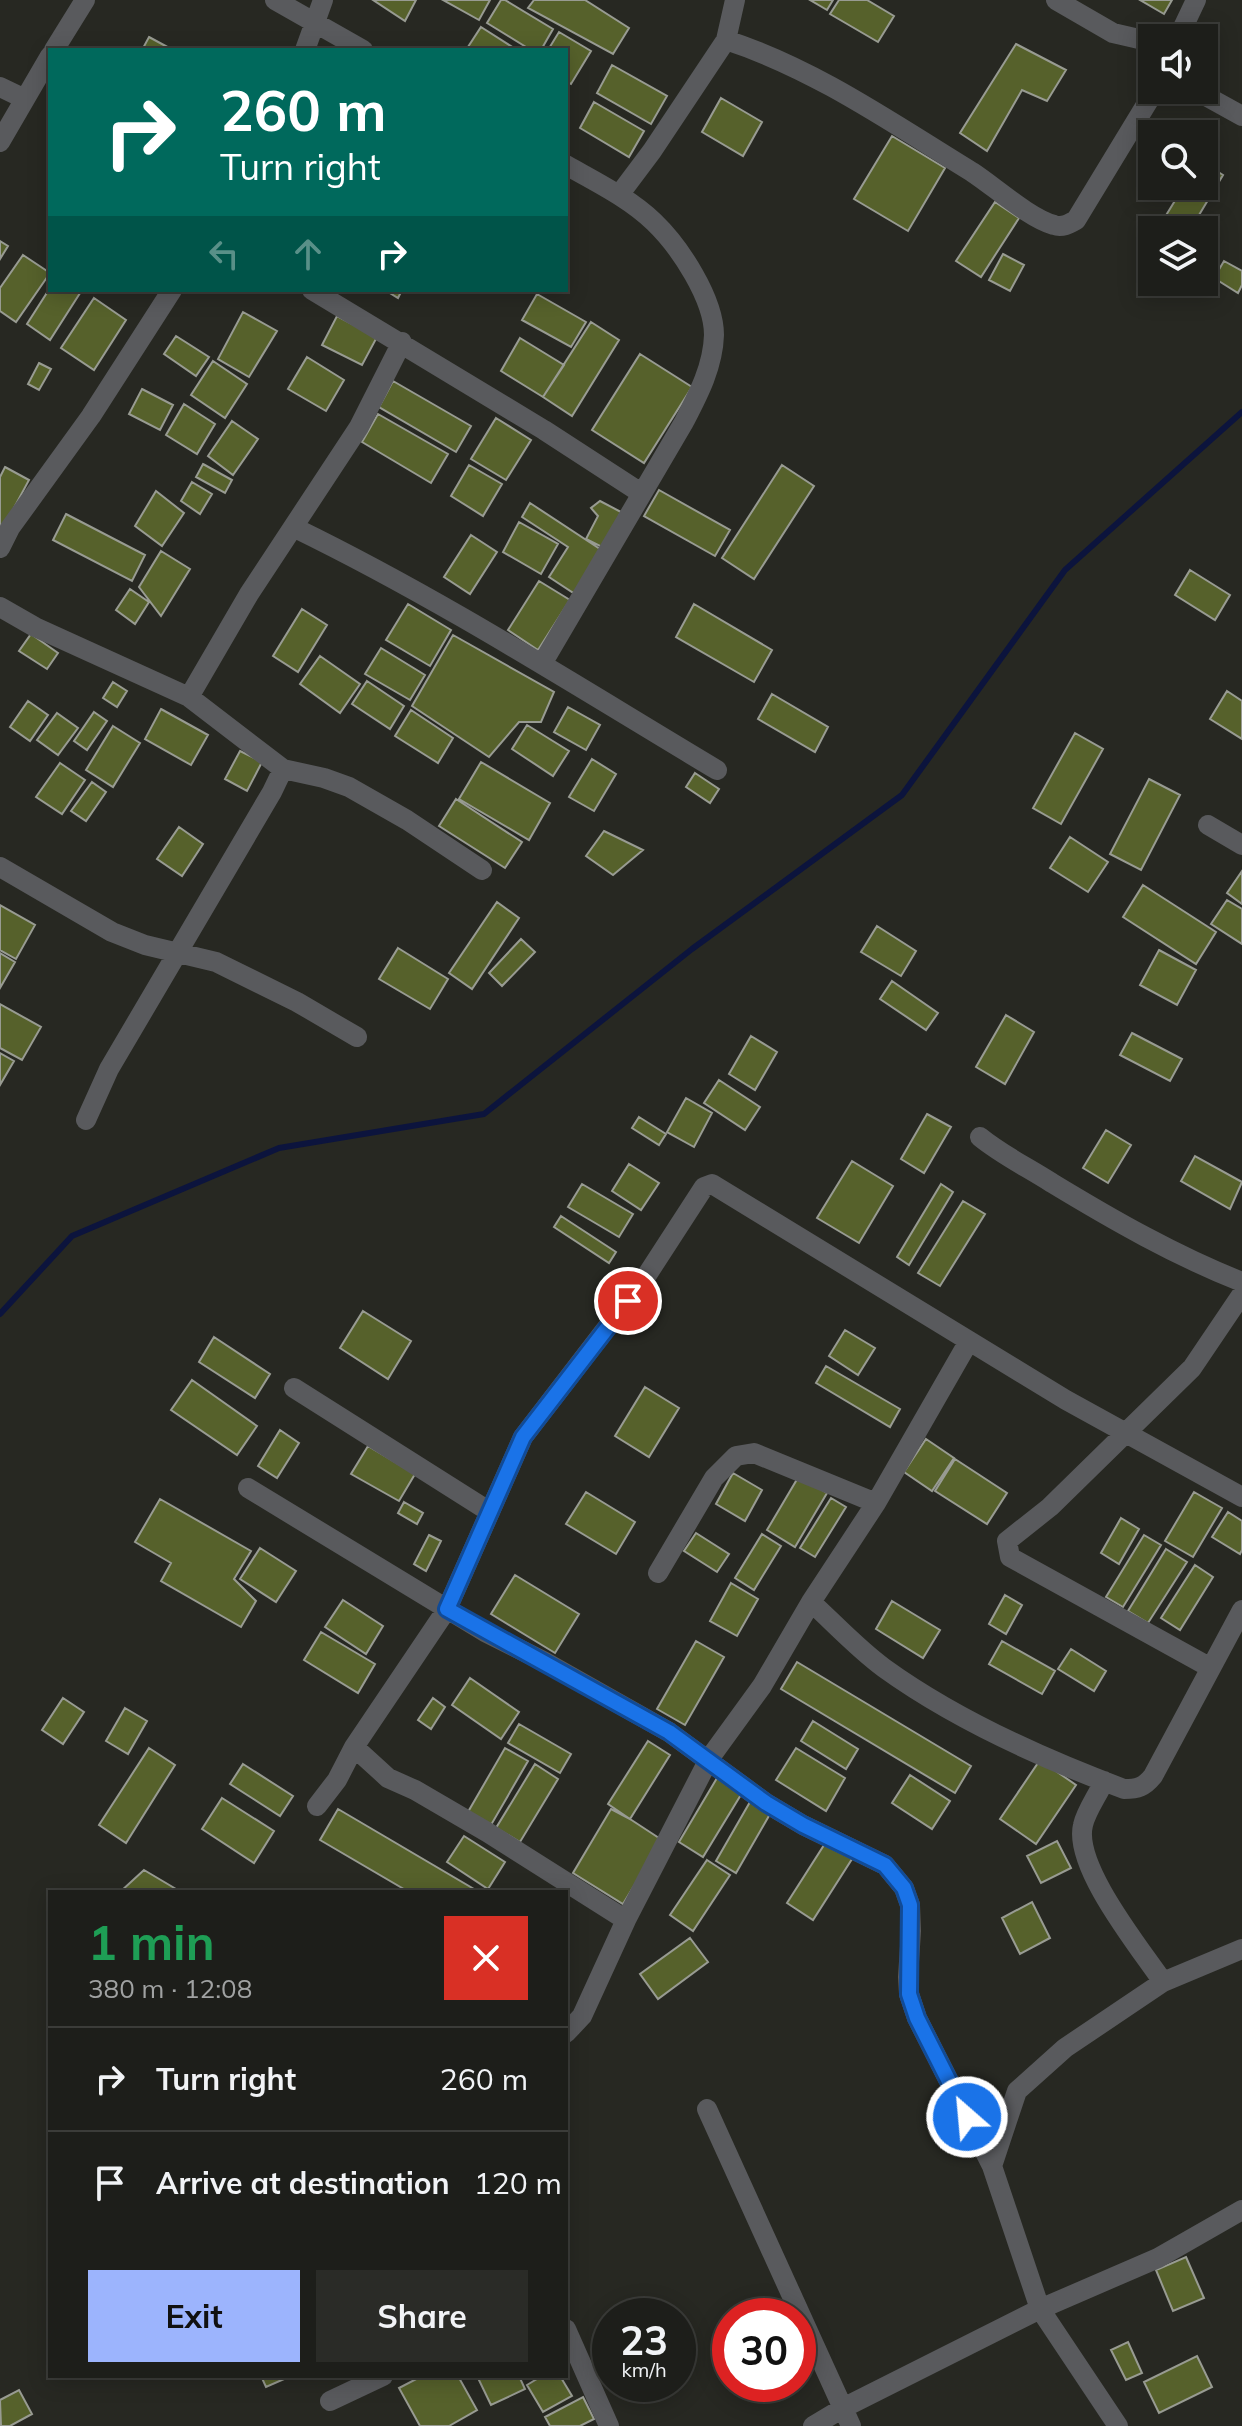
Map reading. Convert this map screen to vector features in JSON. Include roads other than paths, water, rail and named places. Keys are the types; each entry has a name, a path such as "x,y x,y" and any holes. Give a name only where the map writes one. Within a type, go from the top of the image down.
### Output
{"street":[{"path":"55,48 85,0"},
{"path":"275,0 360,48"},
{"path":"306,48 323,0"},
{"path":"619,195 726,40 735,0"},
{"path":"1056,0 1113,33 1138,39"},
{"path":"1185,24 1196,0"},
{"path":"726,40 770,55 821,80 976,175 1043,221 1056,226 1067,226 1076,220 1146,104"},
{"path":"0,142 48,59"},
{"path":"0,87 25,99"},
{"path":"1218,103 1242,116"},
{"path":"542,664 684,422 703,385 714,338 713,320 703,290 686,262 655,223 619,195 568,166"},
{"path":"0,548 10,528 91,416 171,292"},
{"path":"315,292 402,342 641,493"},
{"path":"189,697 249,594 359,427 402,342"},
{"path":"295,528 369,564 717,770"},
{"path":"0,607 35,627 189,697 283,769 349,787 407,820 482,870"},
{"path":"86,1120 109,1069 283,769"},
{"path":"1208,825 1242,845"},
{"path":"0,867 112,932 145,945 216,962 255,980 357,1037"},
{"path":"980,1137 1002,1154 1116,1221 1203,1267 1242,1282"},
{"path":"317,1806 447,1609 523,1437 645,1278 704,1187 712,1184 969,1341 1242,1497"},
{"path":"1211,1668 1010,1557 1007,1541 1050,1507 1192,1368 1242,1294"},
{"path":"568,2031 582,2016 626,1920 709,1759 762,1686 811,1602 876,1503 969,1341"},
{"path":"294,1388 490,1512"},
{"path":"658,1573 714,1478 736,1456 754,1453 876,1503"},
{"path":"248,1488 447,1609 669,1732 779,1810 885,1865 904,1888 910,1905 909,1994 917,2018 992,2166 1040,2309 1118,2426"},
{"path":"811,1602 884,1668 1038,1755 1124,1789 1144,1786 1153,1776 1242,1610"},
{"path":"354,1747 388,1778 487,1832 626,1920"},
{"path":"1104,1781 1082,1827 1086,1860 1102,1892 1163,1982"},
{"path":"992,2166 1017,2091 1065,2048 1163,1982 1242,1949"},
{"path":"707,2109 847,2417"},
{"path":"813,2426 847,2417 1040,2309 1158,2258 1242,2210"},
{"path":"571,2348 609,2426"},
{"path":"330,2401 379,2378"}],"waterway":[{"path":"0,1314 72,1236 279,1148 484,1114 692,949 902,795 1065,570 1242,412"}]}
